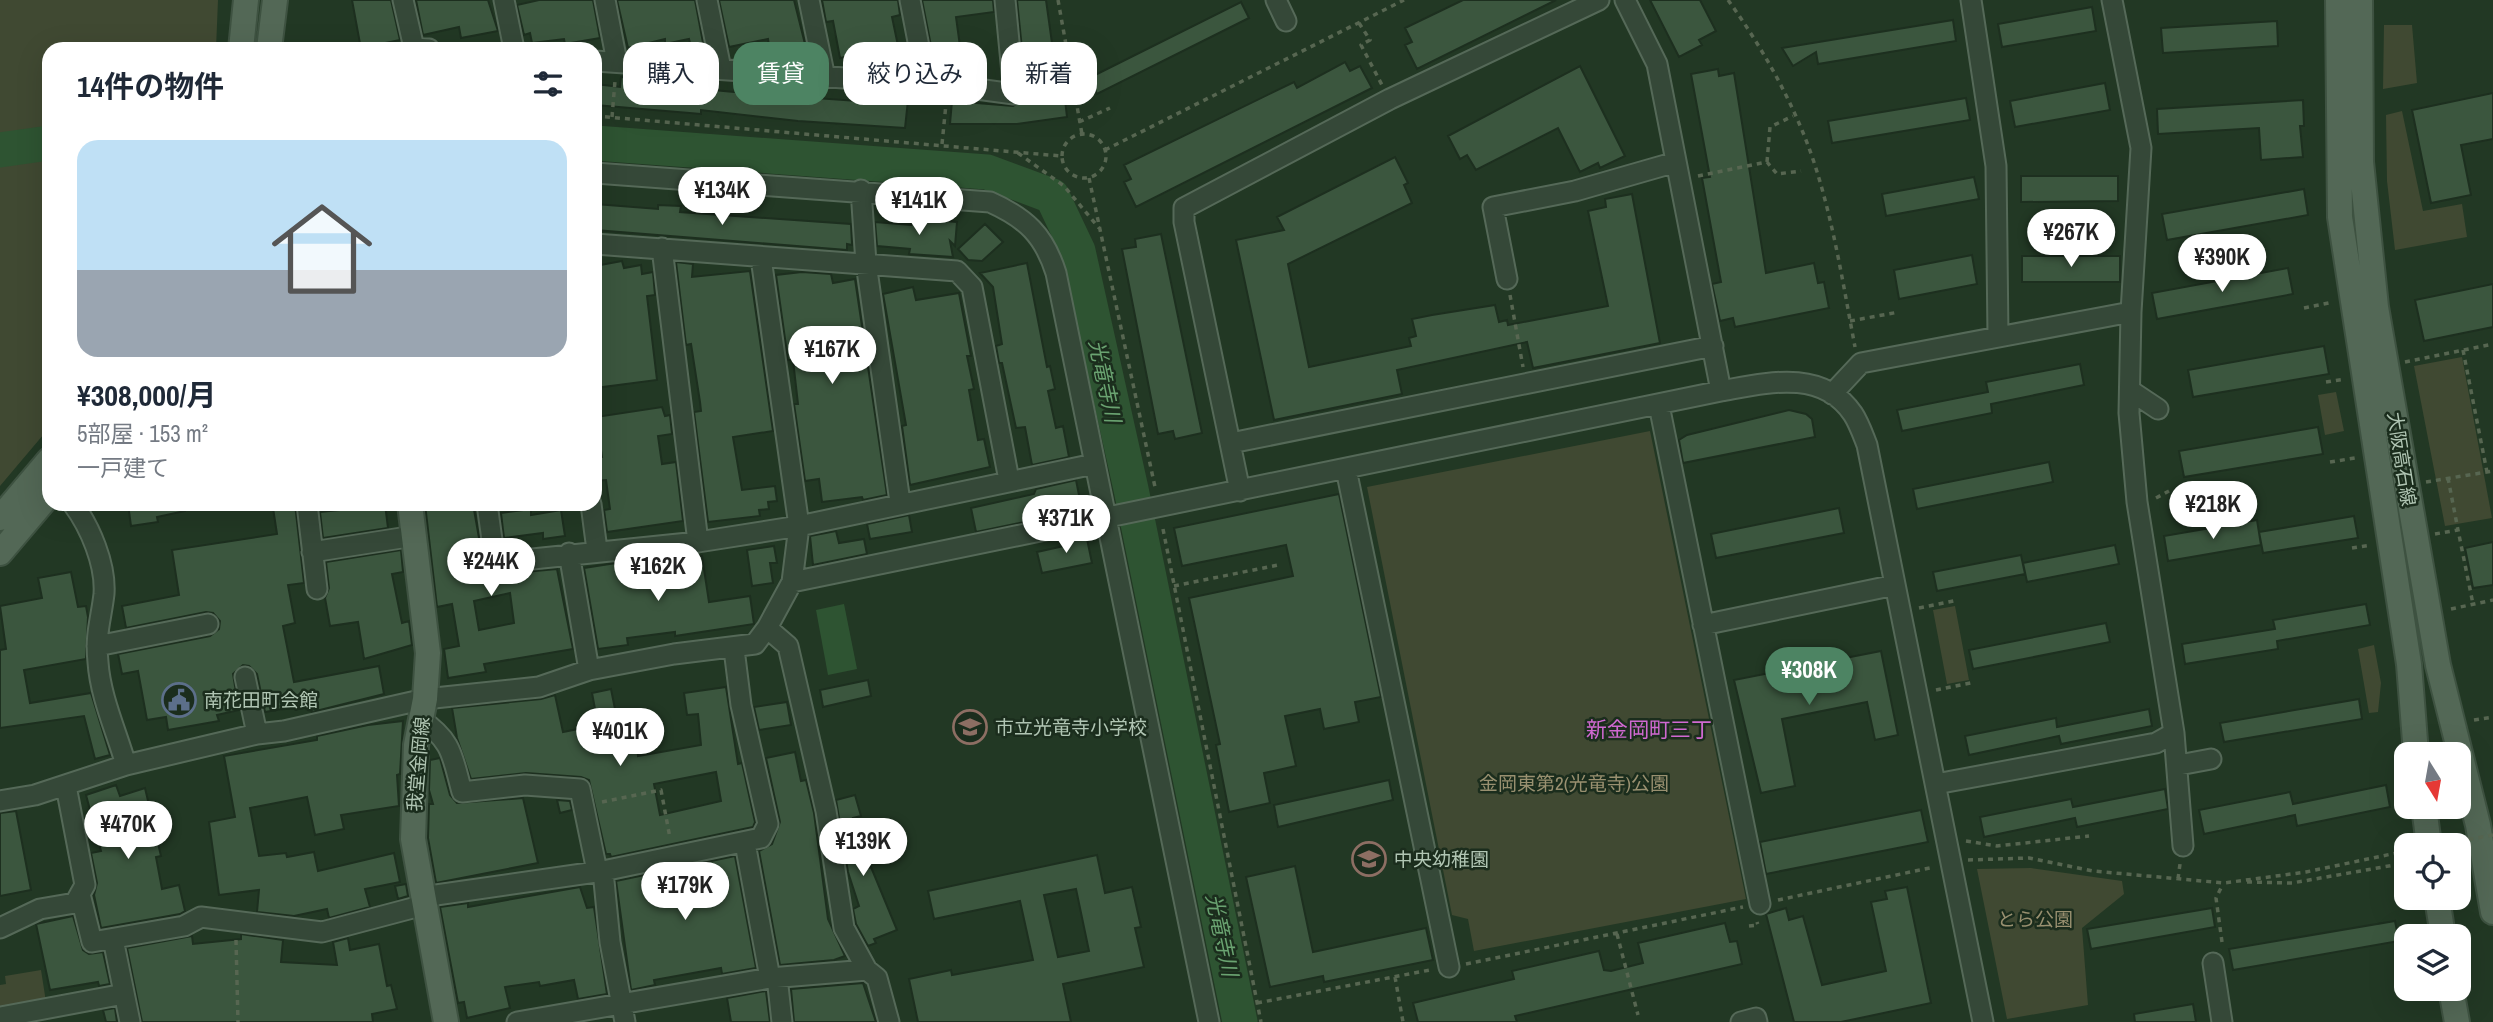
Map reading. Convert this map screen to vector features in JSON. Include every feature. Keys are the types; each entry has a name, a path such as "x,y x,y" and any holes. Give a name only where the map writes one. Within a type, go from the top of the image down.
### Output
{"main road":[{"path":"242,42 246,0"},
{"path":"270,42 275,0"},
{"name":"大阪高石線","path":"2338,0 2340,217 2409,664 2415,742"},
{"name":"大阪高石線","path":"2360,0 2361,162 2376,307 2433,639 2478,825 2493,912"},
{"path":"0,518 42,468"},
{"path":"0,554 42,503"},
{"name":"我堂金岡線","path":"411,511 428,653 414,781 414,839 446,1022"},
{"path":"2453,1001 2457,1022"}],"street":[{"path":"403,0 413,42"},
{"path":"504,0 513,42"},
{"path":"605,0 617,62"},
{"path":"707,0 721,69"},
{"path":"809,0 818,42"},
{"path":"910,0 918,42"},
{"path":"987,90 1014,94 1005,0"},
{"path":"1276,0 1286,21"},
{"path":"1240,491 1184,222 1184,208 1390,99 1599,0"},
{"path":"1625,0 1657,64 1721,391"},
{"path":"1970,0 1996,166 1998,336"},
{"path":"2112,0 2141,148 2131,312 2129,413 2137,502 2179,765 2183,846"},
{"path":"602,61 733,70"},
{"path":"1507,279 1493,207 1678,171"},
{"path":"602,173 861,190 990,202 1010,211 1030,225 1048,248 1056,273 1094,464 1115,515 1209,1022"},
{"path":"861,190 866,263 900,502"},
{"path":"602,244 957,271 972,287 1009,480"},
{"path":"662,248 698,542"},
{"path":"0,801 66,786 126,765 257,734 285,732 423,709 540,687 589,670 674,654 734,649 755,644 767,628 792,582 799,526 761,258"},
{"path":"1832,394 1861,363 2131,312"},
{"path":"1231,443 1713,346"},
{"path":"792,582 1115,515 1153,501 1240,491 1721,391 1779,381 1808,382 1832,394 1853,414 1867,445 1983,1022"},
{"path":"2131,391 2158,409"},
{"path":"1659,405 1760,904"},
{"path":"488,511 493,547 513,561 597,550 698,542 799,526 900,502 1094,464"},
{"path":"1346,469 1449,967"},
{"path":"78,511 87,523 104,592 96,628 98,666 126,765"},
{"path":"308,511 317,589"},
{"path":"592,511 597,550"},
{"path":"312,552 414,536"},
{"path":"569,553 589,670"},
{"path":"1703,625 1895,585"},
{"path":"97,646 208,624"},
{"path":"767,628 788,646 826,811 844,928 867,970 877,978 890,1022"},
{"path":"80,894 92,942 184,926 201,917 236,919 322,932 423,901 600,871 761,838 768,824 741,705 734,649"},
{"path":"245,677 257,734"},
{"path":"423,709 451,752 462,792 525,785 580,789 600,871 623,1012"},
{"path":"1936,784 2156,743 2174,733"},
{"path":"2179,765 2211,759"},
{"path":"0,928 40,909 75,903 85,885 66,786"},
{"path":"745,843 782,1022"},
{"path":"113,939 130,1022"},
{"path":"2213,963 2222,1022"},
{"path":"517,1022 623,1012 774,978 867,970"},
{"path":"1,1022 1,1017 124,994"},
{"path":"1741,1022 1756,1018 1757,1022"}],"path":[{"path":"1058,0 1082,134"},
{"path":"1105,150 1404,0"},
{"path":"1728,0 1783,93 1817,172 1834,235 1856,352"},
{"path":"1359,23 1370,40 1361,45 1390,99"},
{"path":"612,117 617,62"},
{"path":"942,144 945,105"},
{"path":"1079,122 1110,108"},
{"path":"602,116 1061,156"},
{"path":"1793,116 1770,127 1767,162 1777,174 1801,171"},
{"path":"1082,134 1096,138 1105,150 1105,164 1089,178 1070,174 1061,156 1065,144 1082,134"},
{"path":"1014,151 1064,186 1100,229"},
{"path":"1678,171 1767,162"},
{"path":"1089,178 1153,501"},
{"path":"1507,279 1526,383"},
{"path":"2304,307 2335,302"},
{"path":"1850,321 1899,312"},
{"path":"2403,362 2493,344"},
{"path":"2463,350 2487,472"},
{"path":"2326,382 2347,378"},
{"path":"2330,462 2360,457"},
{"path":"2423,483 2493,471"},
{"path":"2448,478 2473,604"},
{"path":"1163,529 1261,1022"},
{"path":"2432,535 2458,530"},
{"path":"2353,548 2373,545"},
{"path":"1174,586 1278,565"},
{"path":"1915,608 1958,600"},
{"path":"2445,610 2493,600"},
{"path":"1932,691 1975,682"},
{"path":"2471,721 2493,717"},
{"path":"583,806 661,790 674,857"},
{"path":"2471,839 2493,835"},
{"path":"1962,841 1997,846 2088,836"},
{"path":"1966,860 2029,858 2093,871 2224,883 2254,880 2394,853"},
{"path":"2242,881 2292,883 2394,865"},
{"path":"1257,1003 1617,934 1937,867"},
{"path":"2222,942 2216,898 2224,883"},
{"path":"236,919 238,1022"},
{"path":"1617,934 1638,1015"},
{"path":"1395,977 1403,1022"}],"green space":[{"path":"0,0 218,0 216,42 42,42 42,436 0,486"},
{"path":"2384,25 2412,25 2417,83 2383,89"},
{"path":"2402,111 2423,211 2462,204 2467,237 2395,250 2387,181 2386,115"},
{"path":"2462,357 2492,518 2445,526 2414,366"},
{"path":"2336,392 2344,431 2325,435 2318,395"},
{"name":"金岡東第2(光竜寺)公園","path":"1650,431 1746,899 1474,951 1468,919 1452,915 1367,487"},
{"path":"1955,606 1969,680 1947,684 1933,610"},
{"path":"2374,645 2381,683 2378,712 2369,713 2358,649"},
{"name":"とら公園","path":"2031,868 2122,881 2124,894 2082,928 2088,1005 2007,1019 1977,869"},
{"path":"41,970 46,1002 0,1011 0,985 6,984 5,976"}],"shaded area":[{"path":"844,604 857,669 828,675 816,610"}],"building":[{"path":"352,0 391,0 400,40 360,42"},
{"path":"416,0 488,0 498,31 461,38 459,27 423,35"},
{"path":"539,0 593,0 600,38 577,42 565,42 564,39 532,42 530,33 524,35 517,5"},
{"path":"617,0 695,0 703,42 690,42 689,39 665,42 665,39 627,42"},
{"path":"719,0 794,0 804,42 768,42 768,39 733,42 733,46 729,47"},
{"path":"822,0 898,0 900,15 892,17 897,42 843,42 843,57 840,58 833,21 826,22"},
{"path":"922,0 993,0 994,12 956,17 959,42 930,42"},
{"path":"1017,0 1046,0 1052,42 1021,42"},
{"path":"1463,0 1556,0 1417,69 1405,45 1412,42 1405,28"},
{"path":"1650,0 1700,0 1716,31 1699,40 1702,45 1679,57"},
{"path":"1241,2 1249,18 1097,94 1097,74"},
{"path":"2092,7 2096,31 2002,47 1998,24"},
{"path":"1953,20 1956,41 1818,64 1816,52 1793,66 1782,48"},
{"path":"2277,21 2278,46 2163,53 2161,28"},
{"path":"1345,62 1350,71 1360,66 1372,88 1136,207 1124,182 1131,179 1124,165 1294,82 1297,88"},
{"path":"1580,66 1625,156 1600,168 1598,163 1580,172 1558,128 1476,170 1467,155 1460,159 1448,136"},
{"path":"1718,69 1719,76 1734,73 1766,273 1814,263 1818,283 1824,282 1829,308 1735,327 1733,318 1720,321 1712,284 1721,282 1702,178 1710,177 1691,74"},
{"path":"623,77 623,105 719,105 719,91 733,92 733,105 829,105 829,99 843,100 843,105 907,105 905,128 798,121 701,110 701,114 602,106 602,85 620,87"},
{"path":"2105,83 2110,110 2015,127 2010,101"},
{"path":"2493,93 2493,139 2461,145 2471,195 2431,203 2412,110"},
{"path":"1966,98 1970,120 1832,143 1828,121"},
{"path":"2303,100 2304,126 2300,126 2303,157 2261,160 2259,128 2158,134 2157,109"},
{"path":"952,105 1066,105 1067,117 1017,124 950,124"},
{"path":"1395,157 1408,183 1404,185 1412,203 1288,264 1309,367 1411,346 1409,338 1416,336 1412,319 1495,305 1499,322 1507,320 1508,325 1608,306 1588,211 1606,207 1605,199 1632,194 1660,343 1533,368 1527,342 1397,370 1402,394 1274,420 1236,240 1284,230 1277,217"},
{"path":"2021,176 2118,176 2118,201 2021,202"},
{"path":"1974,177 1979,199 1886,216 1882,194"},
{"path":"2304,189 2308,215 2167,240 2162,214"},
{"path":"602,205 658,209 658,205 681,206 680,212 851,224 852,245 847,244 847,250 602,231"},
{"path":"912,218 957,222 955,246 950,241 953,257 909,254 910,249 877,246 875,222 911,225"},
{"path":"985,224 1003,242 982,261 968,260 958,249"},
{"path":"1161,234 1202,433 1175,439 1173,431 1158,434 1122,249 1136,247 1135,239"},
{"path":"1972,255 1977,284 1899,299 1894,270"},
{"path":"2022,256 2120,256 2120,282 2022,282"},
{"path":"622,261 624,268 641,265 642,274 653,272 655,295 647,296 657,380 602,387 602,265"},
{"path":"676,262 693,264 692,277 750,271 773,431 733,437 742,490 775,486 777,501 768,502 769,509 759,510 760,516 708,522 694,412 701,411 700,402 691,344 686,345"},
{"path":"1027,263 1047,367 1050,366 1055,389 1048,391 1056,428 1063,426 1069,457 1032,465 1025,427 1016,428 1002,363 999,363 996,346 1002,344 993,287 980,273"},
{"path":"2288,268 2293,294 2157,319 2152,293"},
{"path":"802,272 831,274 833,283 855,279 887,495 863,500 862,497 822,502 819,479 805,481 794,404 798,404 793,360 788,360 776,275"},
{"path":"2493,284 2493,327 2424,341 2415,300"},
{"path":"913,287 916,300 959,293 971,356 967,356 974,389 969,390 978,440 984,439 990,467 910,485 902,426 906,425 883,294"},
{"path":"2324,346 2329,374 2193,397 2188,370"},
{"path":"2080,364 2084,385 1991,404 1992,413 1902,431 1897,410 1988,392 1986,382"},
{"path":"662,407 665,416 670,415 672,434 658,436 662,464 676,462 683,521 607,532 604,510 610,509 606,480 602,480 602,416"},
{"path":"1789,410 1806,414 1812,419 1815,437 1683,463 1679,440 1687,435"},
{"path":"2318,427 2323,454 2184,477 2179,451"},
{"path":"2049,462 2053,482 1917,509 1913,489"},
{"path":"1076,480 1082,510 976,532 971,508 1034,494 1036,489"},
{"path":"1339,494 1381,697 1355,702 1359,722 1324,729 1320,709 1285,716 1296,766 1264,773 1270,803 1229,812 1216,745 1220,744 1189,598 1293,576 1286,545 1182,566 1174,528"},
{"path":"1839,508 1844,533 1716,558 1711,534"},
{"path":"129,511 185,511 157,517 158,522 131,526"},
{"path":"273,511 296,511 304,583 288,585 295,623 283,626 294,682 379,666 384,694 312,712 310,706 304,705 265,712 257,674 249,666 243,665 233,674 239,710 217,715 219,721 168,730 166,717 147,720 138,671 122,674 118,654 210,636 219,629 220,621 213,613 206,612 126,628 122,606 179,595 172,550 277,534"},
{"path":"386,511 388,528 323,538 320,512"},
{"path":"426,511 474,511 481,549 487,558 490,575 557,569 573,649 484,664 486,672 448,678 444,649 459,646 452,604 437,607","holes":["510,593 514,623 479,630 474,601"]},
{"path":"531,511 531,515 561,511 565,536 543,539 543,533 504,538 501,513"},
{"path":"909,515 912,532 870,539 867,524"},
{"path":"2354,516 2358,538 2263,553 2259,532"},
{"path":"2257,520 2261,545 2168,561 2164,536"},
{"path":"836,531 839,543 864,539 867,554 813,565 810,536"},
{"path":"1086,534 1092,563 1042,573 1037,552 1064,546 1062,539"},
{"path":"2493,542 2493,585 2473,588 2465,548"},
{"path":"2115,545 2119,564 2027,582 2023,563"},
{"path":"774,546 777,563 770,563 773,583 752,586 747,550"},
{"path":"401,550 403,572 392,574 402,623 409,621 412,645 364,659 358,622 330,626 325,598 329,588 326,562"},
{"path":"2021,555 2025,574 1937,591 1933,572"},
{"path":"702,556 709,602 750,596 754,624 675,636 675,632 627,638 628,645 598,649 584,568 616,563 618,571 672,565 672,561"},
{"path":"71,572 78,607 86,606 88,617 86,659 24,670 30,703 91,693 110,755 95,759 84,716 0,728 0,650 6,649 0,606 42,598 38,578"},
{"path":"2366,604 2370,625 2277,641 2278,649 2185,664 2182,644 2275,629 2273,620"},
{"path":"2106,623 2110,642 1973,669 1969,650"},
{"path":"1881,651 1898,735 1875,740 1867,702 1782,719 1795,786 1761,793 1734,680"},
{"path":"868,680 871,696 823,707 820,690"},
{"path":"726,687 738,764 742,763 755,822 753,827 611,857 606,854 589,780 526,773 471,779 457,738 452,708 541,699 555,695 563,732 598,725 592,693 611,689 623,749 637,747 638,756 701,745 698,714 687,715 684,693","holes":["716,772 721,801 660,815 654,784"]},
{"path":"2359,699 2362,719 2224,742 2220,723"},
{"path":"787,702 791,725 759,730 754,707"},
{"path":"2149,709 2152,726 2061,744 2059,736 1969,755 1965,736 2056,718 2057,727"},
{"path":"403,721 400,774 397,775 399,806 341,815 344,829 315,835 307,797 250,808 259,856 286,853 287,857 314,852 318,871 394,853 400,882 365,889 370,907 329,918 327,909 294,916 257,912 259,890 219,895 209,822 235,817 224,756 317,740 317,736 368,725"},
{"path":"795,752 801,781 806,780 814,813 828,919 845,956 834,960 780,965 759,851 772,844 780,822 766,758"},
{"path":"440,758 450,795 457,803 523,798 538,863 436,883 428,838 429,804 433,804 429,790 430,760"},
{"path":"1389,780 1393,800 1278,827 1274,805"},
{"path":"116,785 120,796 145,788 161,856 156,857 162,889 179,885 185,911 180,914 101,928 94,895 97,883 91,853 101,851 86,795"},
{"path":"2386,785 2390,807 2297,826 2295,815 2204,834 2199,810 2290,792 2293,804"},
{"path":"2165,789 2168,809 2077,827 2075,818 1984,837 1980,817 2071,799 2073,807"},
{"path":"855,795 861,816 853,818 868,868 871,867 897,930 874,939 876,943 868,946 856,924 853,909 859,906 848,872 836,800"},
{"path":"557,800 570,801 572,810 560,813"},
{"path":"1921,810 1928,842 1766,874 1760,842"},
{"path":"16,811 31,890 0,896 0,813"},
{"path":"1097,855 1105,893 1132,887 1141,927 1135,928 1144,967 1063,984 1071,1022 918,1022 909,979 951,970 952,975 1033,960 1020,901 934,919 928,891","holes":["1076,889 1089,951 1058,957 1044,895"]},
{"path":"735,856 756,968 722,974 721,968 654,980 655,985 631,990 616,881"},
{"path":"1295,866 1313,952 1426,928 1433,960 1324,982 1323,976 1270,987 1246,877"},
{"path":"406,884 408,896 398,899 395,886"},
{"path":"580,887 587,908 594,907 607,994 578,999 574,980 540,986 539,982 505,987 510,1008 467,1018 464,1002 458,1003 440,907 468,903 468,907"},
{"path":"1907,887 1931,1003 1841,1022 1794,1022 1766,914 1786,908 1789,920 1803,916 1822,985 1886,971 1871,902 1887,899 1885,891"},
{"path":"2212,908 2215,927 2091,949 2087,929"},
{"path":"73,916 83,950 89,954 103,952 110,984 99,986 98,982 50,990 36,924"},
{"path":"2395,921 2396,924 2394,942 2233,970 2229,949"},
{"path":"1725,923 1730,942 1737,941 1742,964 1515,1016 1517,1022 1418,1022 1413,1003 1514,979 1512,971 1599,951 1604,970 1611,971 1643,963 1638,943"},
{"path":"241,934 283,940 281,962 337,965 333,942 348,938 350,950 379,944 387,986 391,985 397,1009 372,1014 373,1022 142,1022 127,948 192,936 193,944 241,939"},
{"path":"863,983 876,1022 794,1022 791,989"},
{"path":"766,991 770,1022 731,1022 727,998"},
{"path":"2193,1004 2196,1022 2135,1022 2134,1014"},
{"path":"115,1008 117,1022 106,1022 103,1010"}],"waterway":[{"name":"光竜寺川","path":"0,150 42,144"},
{"name":"光竜寺川","path":"602,144 987,172 1052,196 1078,251 1131,489 1240,1022"}],"place":[{"name":"南花田町会館","path":"179,700"},
{"name":"市立光竜寺小学校","path":"970,727"},
{"name":"中央幼稚園","path":"1369,859"}],"district":[{"name":"新金岡町三丁","path":"1649,729"}]}
